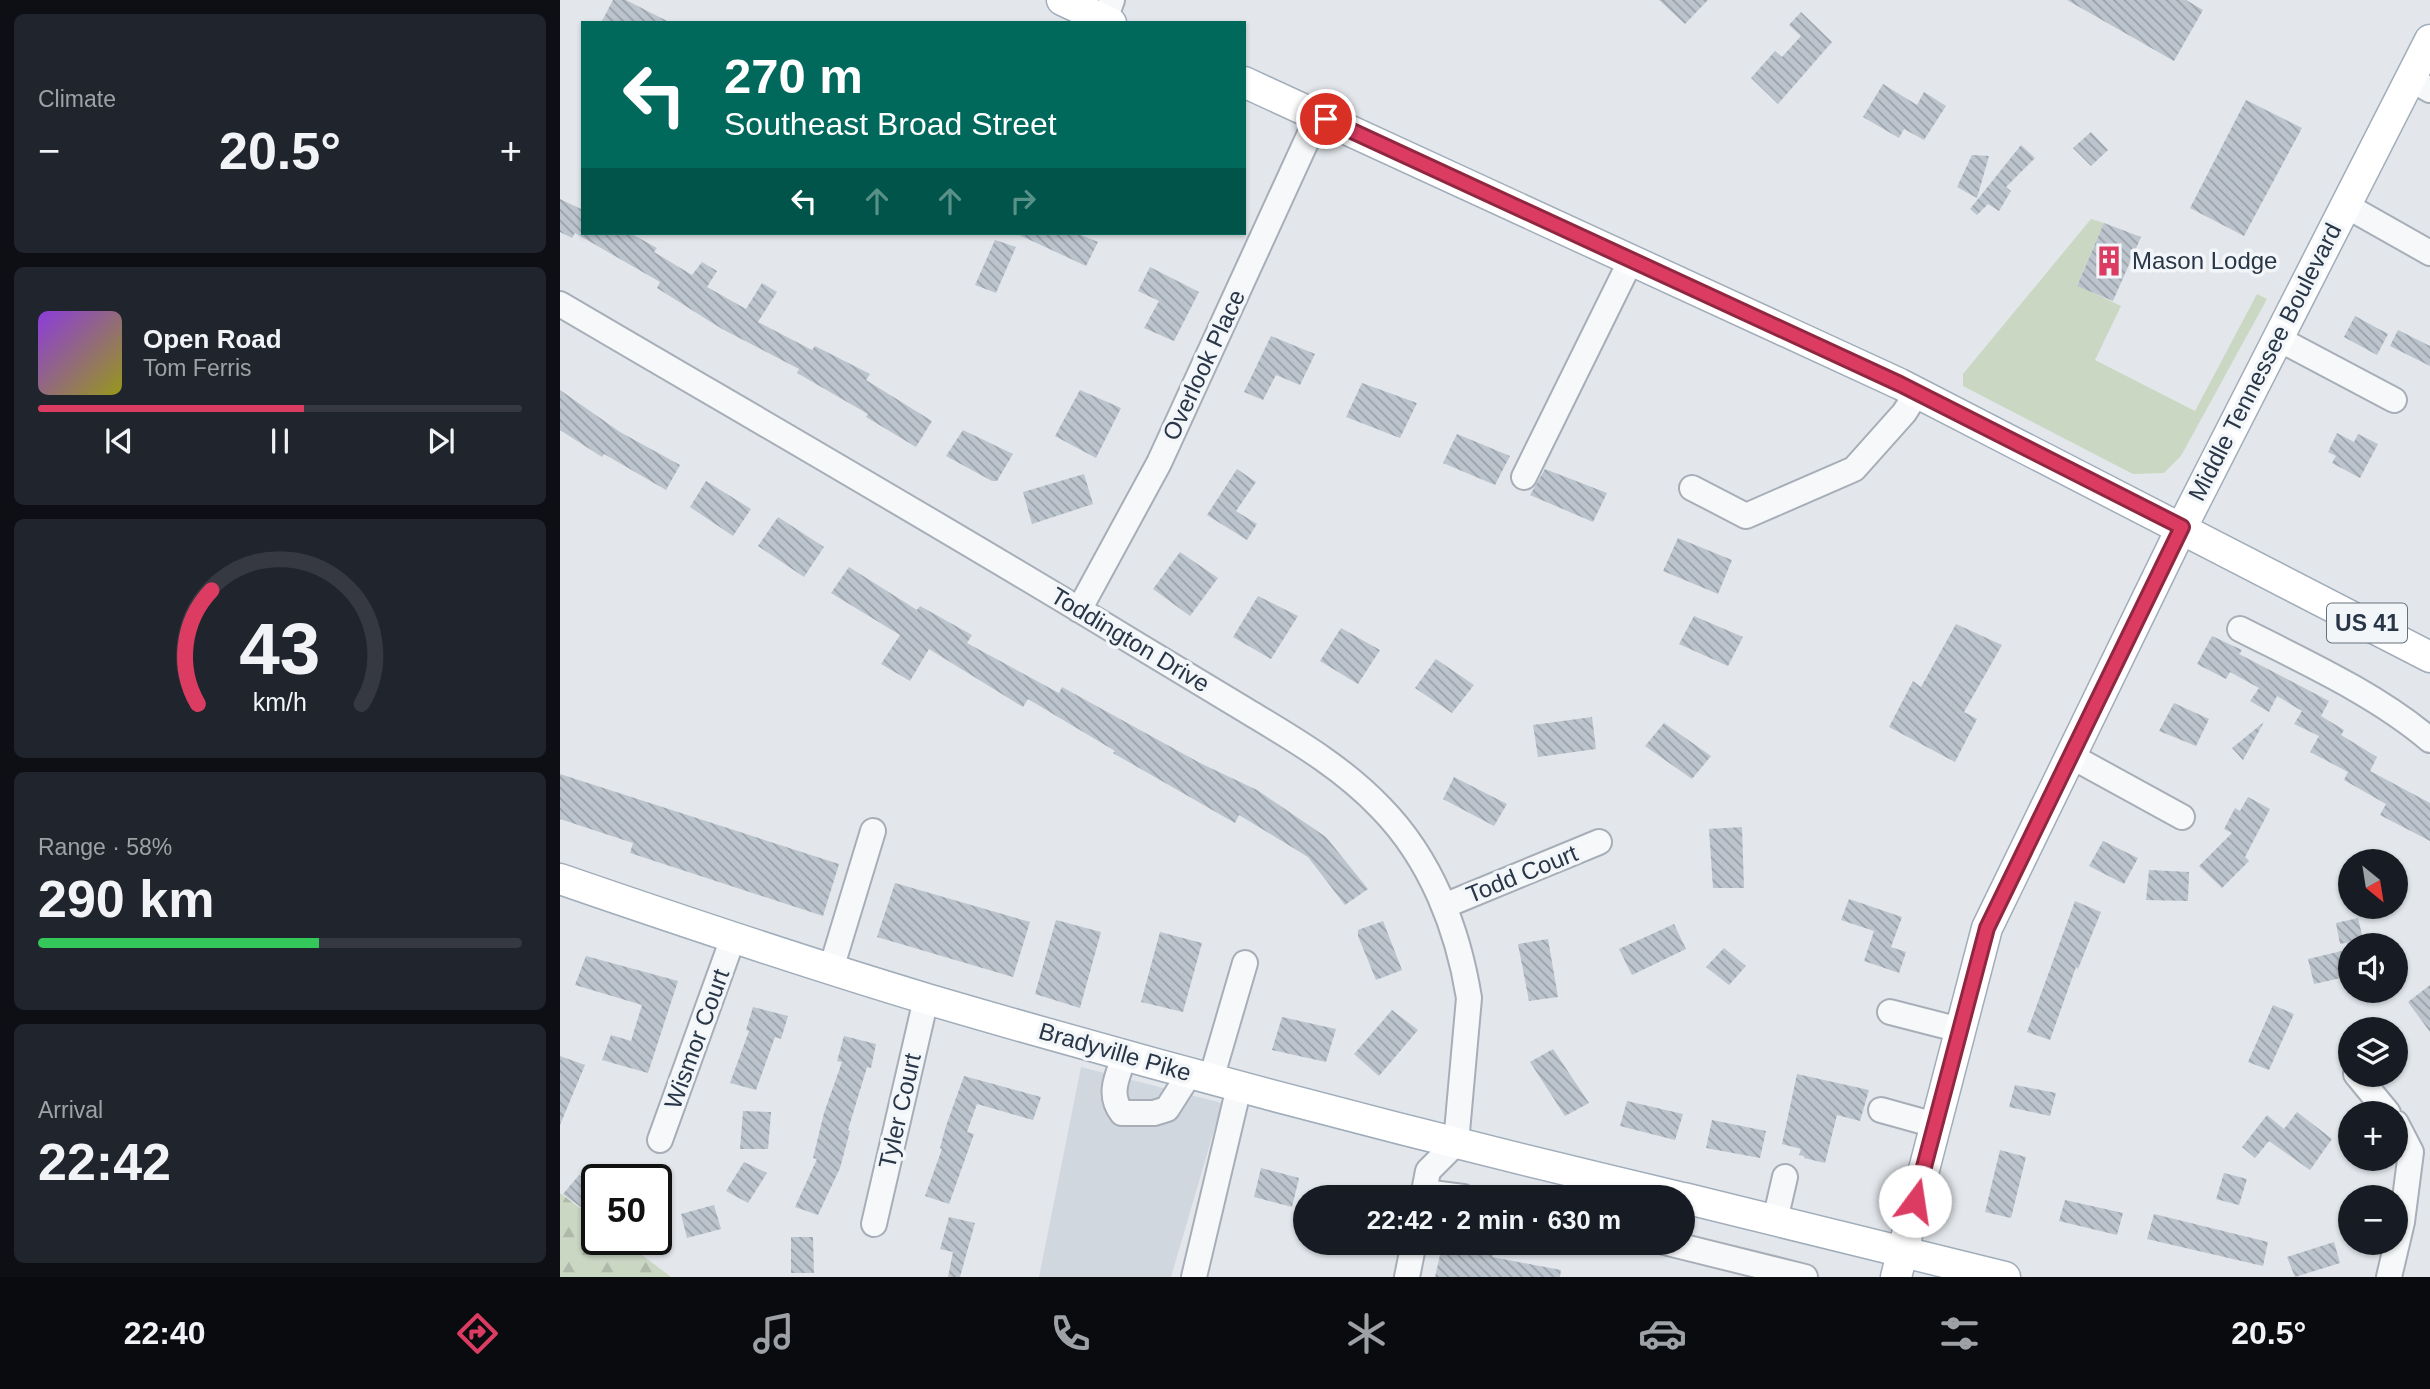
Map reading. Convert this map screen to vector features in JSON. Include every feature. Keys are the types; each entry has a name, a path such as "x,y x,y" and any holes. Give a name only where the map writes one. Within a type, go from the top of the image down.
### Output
{"main road":[{"path":"1062,0 1110,14"},
{"name":"Middle Tennessee Boulevard","path":"1899,1264 1987,928 2069,755 2345,205 2420,84 2430,40"},
{"name":"US 41","path":"1246,83 1917,393 2182,527 2430,657"},
{"name":"Bradyville Pike","path":"560,879 733,938 926,999 1213,1080 1628,1185"},
{"name":"Bradyville Pike","path":"1695,1201 1775,1220 1899,1264 2005,1277"}],"street":[{"name":"Overlook Place","path":"1079,610 1159,463 1318,116"},
{"path":"2345,205 2430,253"},
{"path":"1524,477 1631,260"},
{"name":"Toddington Drive","path":"560,304 1079,610 1327,760 1382,808 1429,874 1444,906 1466,976 1469,998 1456,1143"},
{"path":"2277,338 2393,400"},
{"path":"1692,488 1746,516 1854,469 1904,413 1917,393"},
{"path":"2240,629 2329,674 2416,728 2430,740"},
{"path":"2069,755 2182,817"},
{"path":"831,969 873,831"},
{"name":"Todd Court","path":"1444,906 1599,842"},
{"name":"Wismor Court","path":"660,1140 733,938"},
{"path":"1194,1277 1213,1080 1245,963"},
{"name":"Tyler Court","path":"874,1224 926,999"},
{"path":"1890,1013 1959,1030"},
{"path":"1125,1055 1114,1088 1115,1104 1122,1113 1154,1113 1167,1109 1213,1080"},
{"path":"2367,1087 2378,1101"},
{"path":"1881,1110 1935,1125"},
{"path":"1425,1185 1428,1171 1456,1143"},
{"path":"2389,1277 2402,1222 2411,1152 2408,1146"},
{"path":"1775,1220 1786,1177"},
{"path":"1695,1250 1805,1277"},
{"path":"1407,1277 1411,1255"}],"shaded area":[{"path":"1081,1067 1222,1103 1171,1277 1039,1277"}],"green space":[{"path":"2091,219 2104,223 2077,285 2121,306 2095,360 2195,411 2257,294 2267,299 2181,456 2164,473 2133,474 1963,386 1963,374"},
{"path":"560,1193 581,1209 581,1255 642,1255 671,1277 560,1277"}],"building":[{"path":"613,0 626,0 667,21 602,21"},
{"path":"1659,0 1708,0 1685,24"},
{"path":"2067,0 2186,0 2203,10 2174,61"},
{"path":"1801,12 1832,42 1778,104 1751,78 1775,51 1782,57 1801,36 1789,25"},
{"path":"1883,84 1917,105 1924,92 1946,106 1924,140 1904,129 1899,138 1863,117"},
{"path":"2246,100 2302,128 2244,236 2190,208"},
{"path":"2091,132 2108,150 2091,166 2073,148"},
{"path":"2021,145 2035,158 2006,187 2011,191 1999,211 1988,204 1977,215 1970,209"},
{"path":"1972,155 1989,156 1977,198 1957,187"},
{"path":"560,199 581,209 581,235 634,235 657,248 654,252 692,275 702,262 717,271 707,287 746,309 762,283 777,292 758,322 812,350 815,346 870,374 866,380 932,421 916,447 866,417 868,414 797,373 799,369 722,329 657,288 660,282 575,233 572,238 560,232"},
{"name":"Mason Lodge","path":"2104,223 2141,237 2113,301 2077,286"},
{"path":"1019,235 1081,235 1098,242 1086,266"},
{"path":"995,240 1016,247 996,293 975,285"},
{"path":"1150,267 1199,292 1174,341 1144,328 1159,301 1138,291"},
{"path":"2355,316 2388,334 2377,355 2344,337"},
{"path":"2398,330 2430,346 2430,366 2390,346"},
{"path":"1271,336 1315,354 1300,385 1276,375 1263,400 1244,392"},
{"path":"1362,383 1417,403 1400,438 1346,417"},
{"path":"560,390 620,432 680,465 666,490 604,454 602,457 560,430"},
{"path":"1080,390 1121,408 1096,458 1055,436"},
{"path":"963,430 1013,454 997,481 992,481 946,456"},
{"path":"2337,433 2354,442 2358,434 2378,444 2360,478 2332,463 2336,456 2328,452"},
{"path":"1457,434 1510,456 1495,485 1443,463"},
{"path":"1237,469 1256,482 1236,511 1257,524 1247,540 1207,515"},
{"path":"1545,469 1607,493 1593,522 1530,495"},
{"path":"1084,474 1093,504 1032,524 1023,492"},
{"path":"706,481 751,509 733,536 690,507"},
{"path":"778,517 824,547 804,577 758,546"},
{"path":"1678,538 1732,560 1718,594 1663,571"},
{"path":"1180,552 1218,578 1190,616 1153,589"},
{"path":"849,567 917,610 920,606 972,635 967,643 1059,693 1062,687 1200,763 1257,790 1326,837 1368,889 1345,905 1308,857 1239,815 1235,823 1113,753 1115,751 1028,699 1023,707 929,649 910,681 881,664 900,635 831,593"},
{"path":"1258,596 1298,616 1271,659 1233,637"},
{"path":"1694,616 1743,637 1728,666 1679,644"},
{"path":"1956,624 2002,645 1964,712 1977,719 1955,762 1889,727 1913,681 1921,687"},
{"path":"1341,628 1380,650 1358,684 1320,661"},
{"path":"2212,636 2242,650 2239,654 2329,701 2321,716 2344,730 2341,735 2377,757 2370,771 2430,803 2430,841 2380,815 2386,804 2344,780 2348,772 2310,752 2319,736 2294,724 2302,711 2277,696 2269,712 2250,701 2259,688 2230,672 2226,679 2197,664"},
{"path":"1436,659 1474,685 1452,713 1415,688"},
{"path":"2174,703 2209,719 2196,746 2159,731"},
{"path":"1592,717 1596,749 1538,757 1533,725"},
{"path":"2264,722 2243,760 2232,748"},
{"path":"1664,723 1711,756 1692,779 1645,746"},
{"path":"560,774 839,864 823,916 630,853 633,843 560,819"},
{"path":"1454,777 1507,804 1494,826 1443,799"},
{"path":"2248,797 2270,809 2245,857 2249,861 2222,888 2199,866 2232,833 2224,829 2235,808 2240,811"},
{"path":"1742,827 1744,888 1713,888 1709,829"},
{"path":"2103,841 2138,858 2124,884 2089,866"},
{"path":"2149,870 2189,872 2188,901 2146,900"},
{"path":"895,883 1030,922 1013,977 877,937"},
{"path":"1849,899 1902,917 1891,947 1906,952 1899,973 1864,961 1874,931 1841,920"},
{"path":"2075,901 2101,912 2078,969 2076,967 2050,1040 2027,1032"},
{"path":"2358,919 2362,933 2338,934 2336,923"},
{"path":"1056,920 1101,932 1080,1008 1035,994"},
{"path":"1383,921 1402,970 1376,980 1358,930"},
{"path":"1674,924 1686,949 1632,975 1619,949"},
{"path":"1160,932 1202,943 1183,1012 1141,1002"},
{"path":"1548,939 1558,997 1529,1001 1518,944"},
{"path":"1724,948 1746,966 1729,985 1706,967"},
{"path":"2338,952 2338,979 2314,984 2308,959"},
{"path":"586,956 678,981 648,1073 602,1060 611,1035 631,1041 642,1005 575,985"},
{"path":"2430,985 2430,1032 2408,1002"},
{"path":"2273,1005 2294,1014 2269,1070 2248,1062"},
{"path":"753,1007 788,1016 781,1039 775,1037 756,1090 730,1083 749,1031 746,1030"},
{"path":"1392,1010 1418,1030 1379,1076 1354,1054"},
{"path":"1282,1017 1336,1029 1326,1062 1272,1050"},
{"path":"844,1036 876,1044 871,1068 867,1067 848,1130 850,1131 840,1168 818,1215 795,1207 817,1159 813,1158 824,1113 842,1062 837,1061"},
{"path":"1553,1049 1589,1103 1565,1116 1530,1062"},
{"path":"560,1056 585,1065 560,1125"},
{"path":"1797,1074 1869,1090 1860,1121 1837,1115 1825,1163 1804,1158 1799,1155 1801,1149 1782,1144"},
{"path":"964,1076 1041,1097 1033,1120 977,1104 967,1132 974,1134 949,1204 925,1196"},
{"path":"2015,1085 2056,1093 2050,1116 2009,1107"},
{"path":"1627,1101 1683,1114 1675,1140 1620,1126"},
{"path":"743,1111 771,1112 768,1149 740,1149"},
{"path":"2297,1112 2332,1139 2310,1170 2269,1141 2255,1158 2242,1147 2267,1115 2284,1129"},
{"path":"1712,1120 1766,1131 1760,1158 1706,1148"},
{"path":"2000,1150 2026,1157 2011,1218 1985,1212"},
{"path":"744,1162 767,1173 748,1203 726,1191"},
{"path":"1261,1168 1299,1178 1297,1185 1293,1185 1292,1207 1254,1197"},
{"path":"2224,1173 2247,1179 2239,1205 2216,1199"},
{"path":"579,1175 581,1176 581,1207 563,1194"},
{"path":"2065,1200 2123,1213 2117,1235 2059,1221"},
{"path":"714,1205 721,1229 687,1238 681,1214"},
{"path":"2154,1214 2268,1242 2263,1266 2147,1239"},
{"path":"949,1217 975,1223 960,1277 948,1277 953,1252 940,1249"},
{"path":"791,1237 813,1237 814,1273 791,1273"},
{"path":"2334,1242 2340,1263 2295,1277 2287,1257"},
{"path":"1440,1255 1493,1255 1561,1270 1560,1277 1435,1277"}],"place":[{"name":"Mason Lodge","path":"2109,261"}],"route":[{"path":"1326,119 1900,384 2182,527 1987,928 1915,1201"}]}
